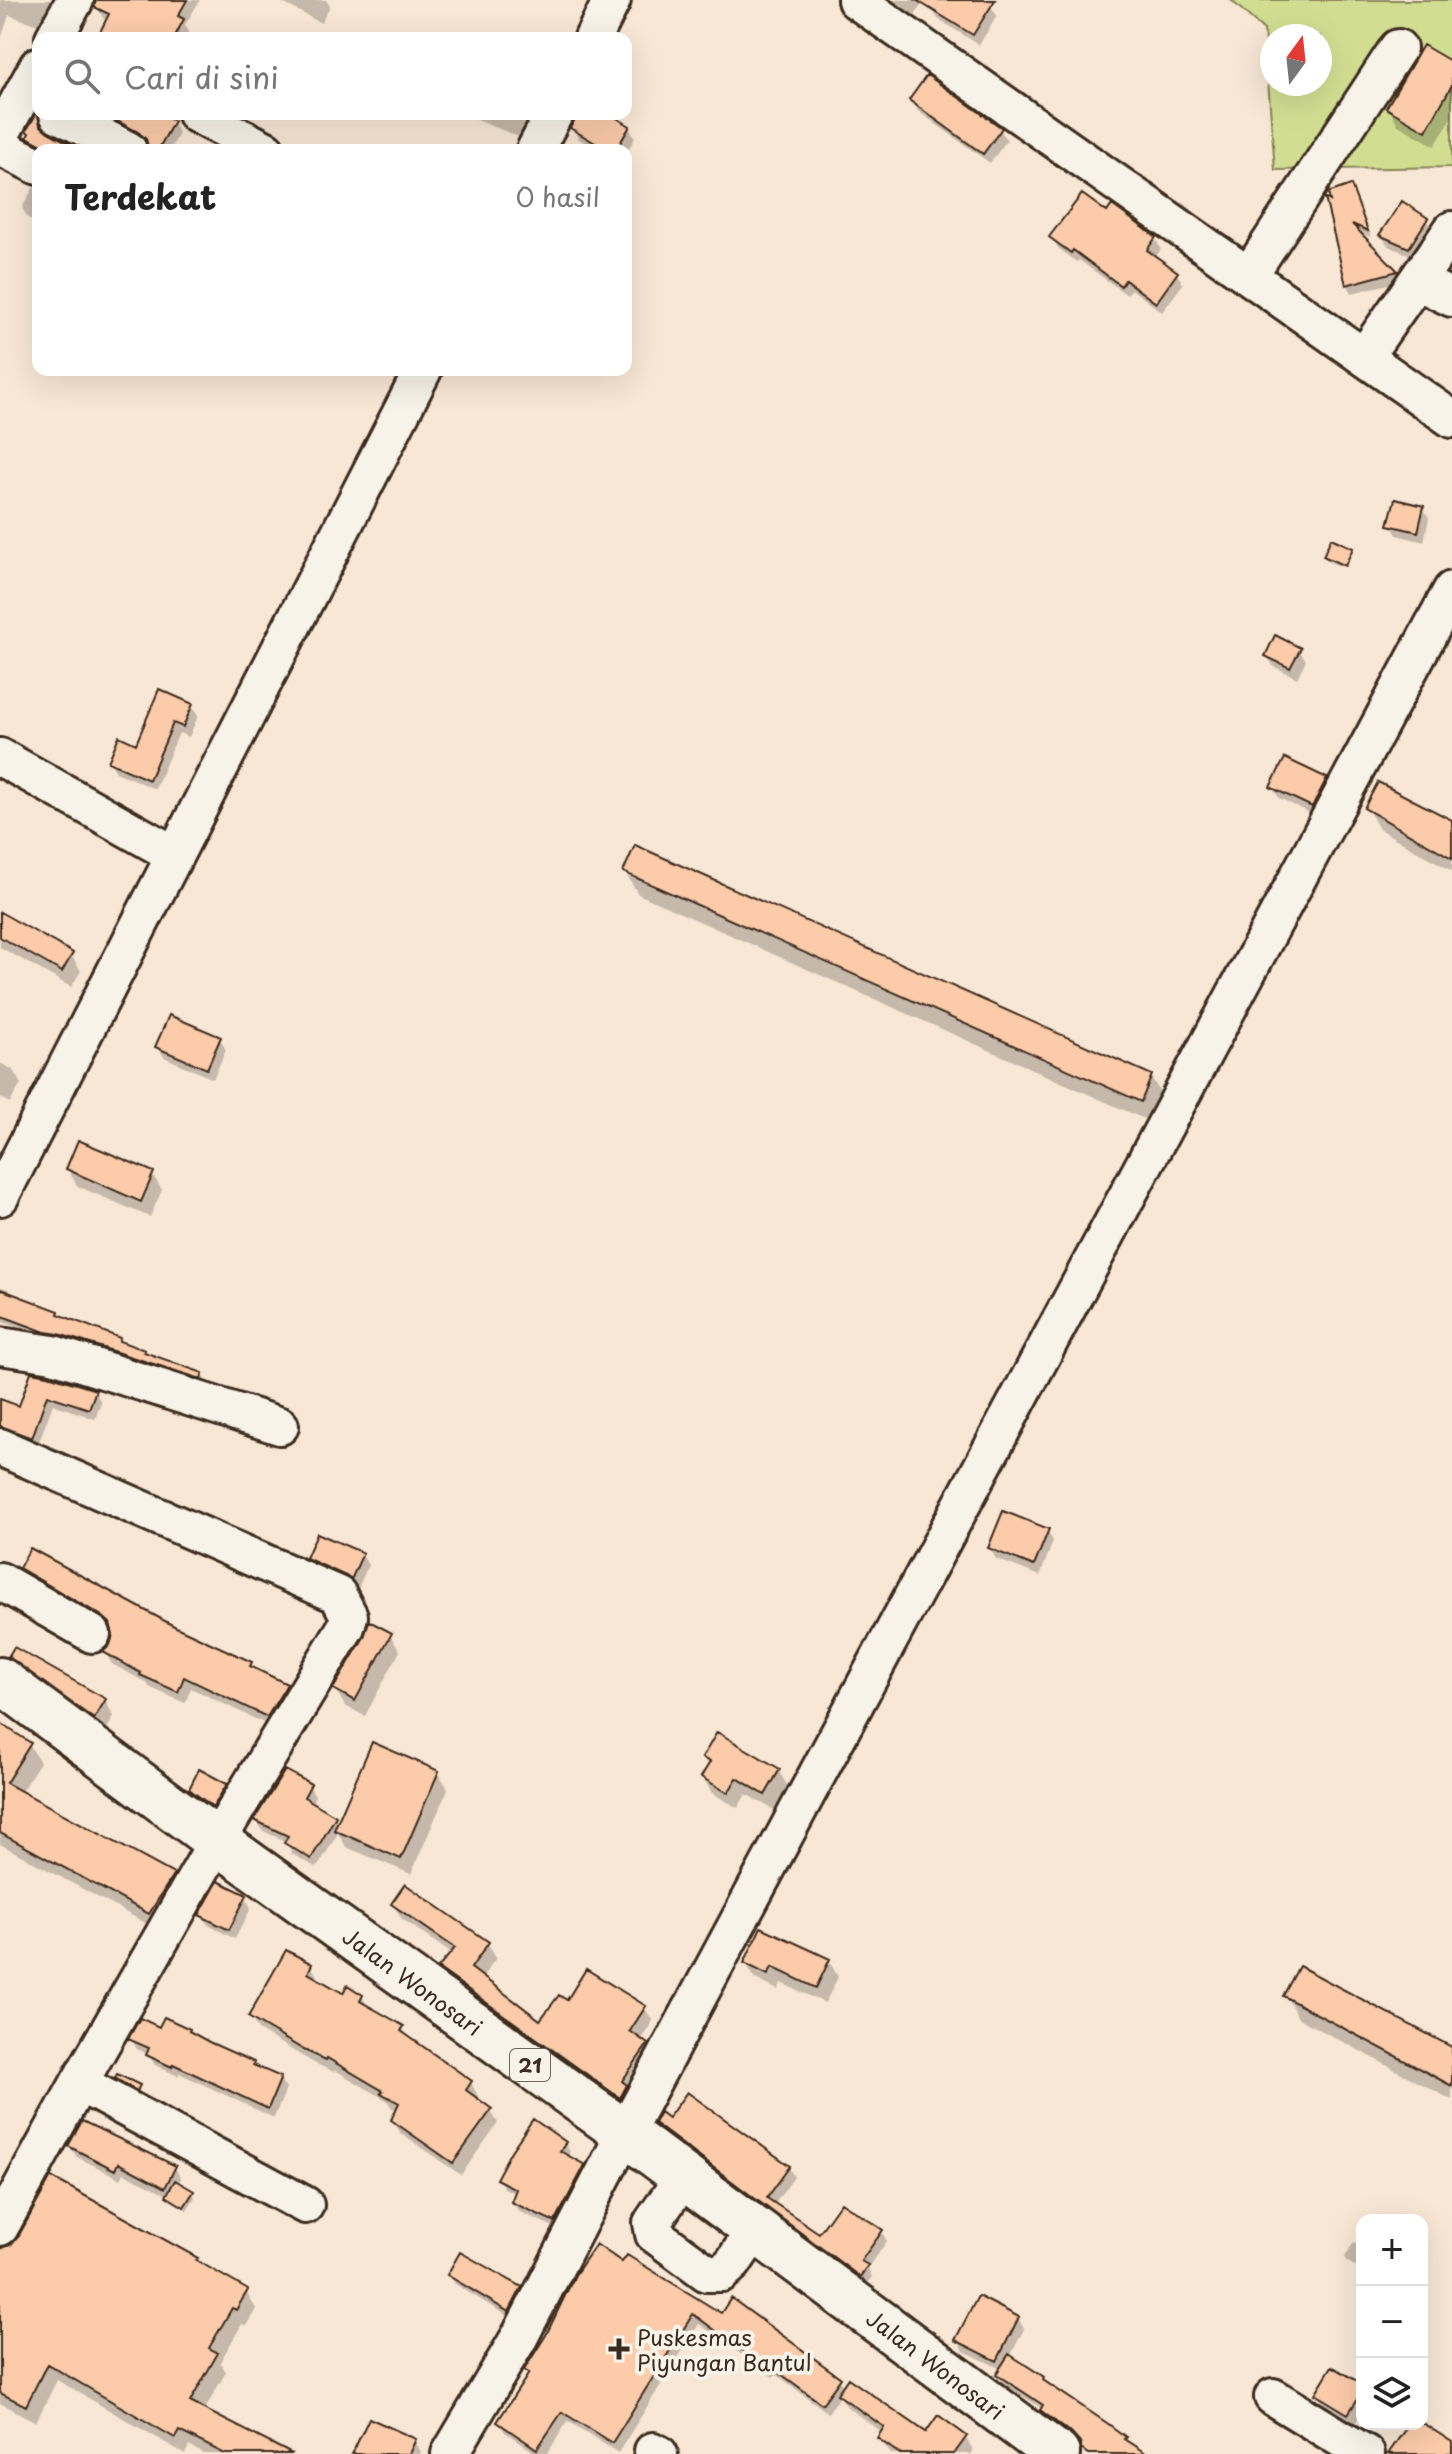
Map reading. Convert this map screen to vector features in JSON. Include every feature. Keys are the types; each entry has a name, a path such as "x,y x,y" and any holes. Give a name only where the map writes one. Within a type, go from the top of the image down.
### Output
{"highway":[{"name":"Jalan Wonosari","path":"0,1680 217,1841 684,2176 1057,2454"}],"street":[{"path":"57,32 75,0"},
{"path":"596,32 612,0"},
{"path":"856,0 1452,419"},
{"path":"1249,275 1398,48"},
{"path":"0,136 32,89"},
{"path":"70,120 116,144"},
{"path":"208,120 254,144"},
{"path":"538,144 551,120"},
{"path":"0,147 32,163"},
{"path":"1364,357 1452,230"},
{"path":"1417,281 1452,298"},
{"path":"0,1197 420,376"},
{"path":"450,2454 520,2336 625,2133 1452,590"},
{"path":"0,757 175,855"},
{"path":"0,1346 53,1354 280,1426"},
{"path":"0,1447 338,1595 349,1616 346,1627 217,1841 0,2227"},
{"path":"0,1581 92,1634"},
{"path":"79,2083 305,2205"},
{"path":"684,2176 652,2223 654,2234 666,2244 707,2273 722,2273 733,2263 755,2230"},
{"path":"1273,2397 1366,2454"}],"green space":[{"path":"1231,0 1452,0 1452,167 1275,170 1269,96 1332,96 1332,24 1260,26"}],"building":[{"path":"96,0 187,0 178,16 184,19 177,32 100,32 109,14 94,7"},
{"path":"916,0 995,0 973,35"},
{"path":"1423,45 1452,62 1452,85 1426,131 1386,108"},
{"path":"927,75 1002,128 983,154 909,100"},
{"path":"33,120 39,120 48,132 71,144 40,144 27,137 29,133 26,131"},
{"path":"115,120 174,121 161,144 147,144 138,132"},
{"path":"575,120 620,120 630,126 620,144 597,144 570,128"},
{"path":"1351,185 1368,231 1352,224 1398,271 1346,285 1325,198 1330,201 1328,193"},
{"path":"1082,194 1107,212 1112,205 1156,237 1147,250 1178,272 1156,303 1125,280 1121,286 1073,250 1071,253 1049,237"},
{"path":"1402,201 1428,218 1409,248 1379,235"},
{"path":"1395,499 1424,506 1418,532 1388,525"},
{"path":"1331,538 1353,548 1345,566 1323,556"},
{"path":"1275,635 1301,648 1290,668 1265,656"},
{"path":"159,689 193,704 183,727 173,723 149,780 108,762 119,736 136,744"},
{"path":"1285,758 1327,778 1312,807 1270,787"},
{"path":"1378,782 1452,820 1452,858 1364,808"},
{"path":"635,845 1152,1075 1141,1102 623,872"},
{"path":"0,912 73,953 62,972 0,937"},
{"path":"169,1015 221,1037 207,1069 155,1047"},
{"path":"78,1140 154,1172 141,1202 66,1169"},
{"path":"0,1289 59,1311 58,1314 120,1338 119,1341 144,1352 203,1373 201,1379 5,1317 0,1314"},
{"path":"31,1372 96,1390 89,1409 47,1395 32,1438 0,1426 0,1399 19,1406"},
{"path":"1003,1511 1049,1529 1034,1566 988,1548"},
{"path":"317,1533 363,1553 351,1580 306,1558"},
{"path":"30,1548 176,1627 252,1662 250,1666 287,1684 267,1717 184,1677 178,1692 140,1675 103,1652 110,1645 113,1635 110,1623 19,1568"},
{"path":"369,1621 392,1633 355,1701 333,1689 364,1637"},
{"path":"14,1647 106,1699 94,1719 8,1657"},
{"path":"0,1723 31,1743 6,1783 174,1874 149,1914 0,1833"},
{"path":"717,1732 780,1769 765,1795 737,1778 728,1793 701,1777 710,1762 702,1758"},
{"path":"372,1742 439,1771 401,1859 334,1830"},
{"path":"199,1769 227,1784 213,1807 189,1789"},
{"path":"285,1770 311,1784 304,1797 336,1816 311,1859 284,1843 288,1836 254,1820"},
{"path":"218,1881 247,1895 229,1930 199,1915"},
{"path":"405,1884 489,1942 471,1968 540,2020 559,1995 567,2000 586,1969 646,2006 630,2031 648,2044 622,2081 627,2085 620,2098 438,1968 455,1948 391,1904"},
{"path":"761,1927 830,1959 816,1988 772,1967 768,1975 744,1963"},
{"path":"286,1950 312,1964 308,1973 343,1993 347,1985 363,1995 360,2001 404,2026 401,2031 472,2081 466,2090 492,2109 453,2163 391,2120 399,2103 381,2093 383,2091 248,2017"},
{"path":"1299,1966 1452,2047 1452,2086 1283,1996"},
{"path":"164,2017 281,2077 268,2109 173,2064 172,2067 146,2055 149,2048 128,2039 140,2018 159,2027"},
{"path":"117,2074 140,2085 137,2091 115,2078"},
{"path":"687,2092 790,2166 767,2198 819,2233 841,2202 883,2230 861,2261 868,2265 860,2277 654,2123 660,2112 668,2118"},
{"path":"533,2119 566,2142 560,2151 585,2165 555,2222 511,2202 516,2189 496,2179"},
{"path":"82,2121 176,2166 165,2188 118,2163 115,2170 68,2146"},
{"path":"51,2177 198,2258 196,2260 248,2290 236,2310 232,2308 209,2348 218,2353 190,2402 292,2454 225,2454 179,2431 175,2438 47,2364 26,2406 0,2393 0,2249 12,2244 18,2237"},
{"path":"175,2180 194,2191 184,2207 166,2196"},
{"path":"596,2244 622,2262 627,2255 721,2313 731,2298 841,2378 822,2404 769,2365 766,2368 693,2314 612,2443 562,2412 537,2449 497,2422 529,2373 524,2370 546,2335 575,2275"},
{"path":"460,2252 522,2287 509,2312 447,2275"},
{"path":"978,2296 1019,2317 997,2361 955,2340"},
{"path":"1009,2354 1147,2454 1088,2454 1081,2449 1072,2434 1040,2410 1043,2405 996,2374"},
{"path":"1332,2366 1356,2380 1356,2401 1348,2414 1315,2394"},
{"path":"848,2378 926,2432 938,2415 967,2436 954,2454 900,2454 877,2438 884,2427 837,2394"},
{"path":"369,2418 416,2439 409,2454 352,2454"},
{"path":"1428,2427 1452,2442 1452,2454 1388,2454 1405,2430 1428,2430"}],"place":[{"name":"Puskesmas Piyungan Bantul","path":"619,2349"}]}
